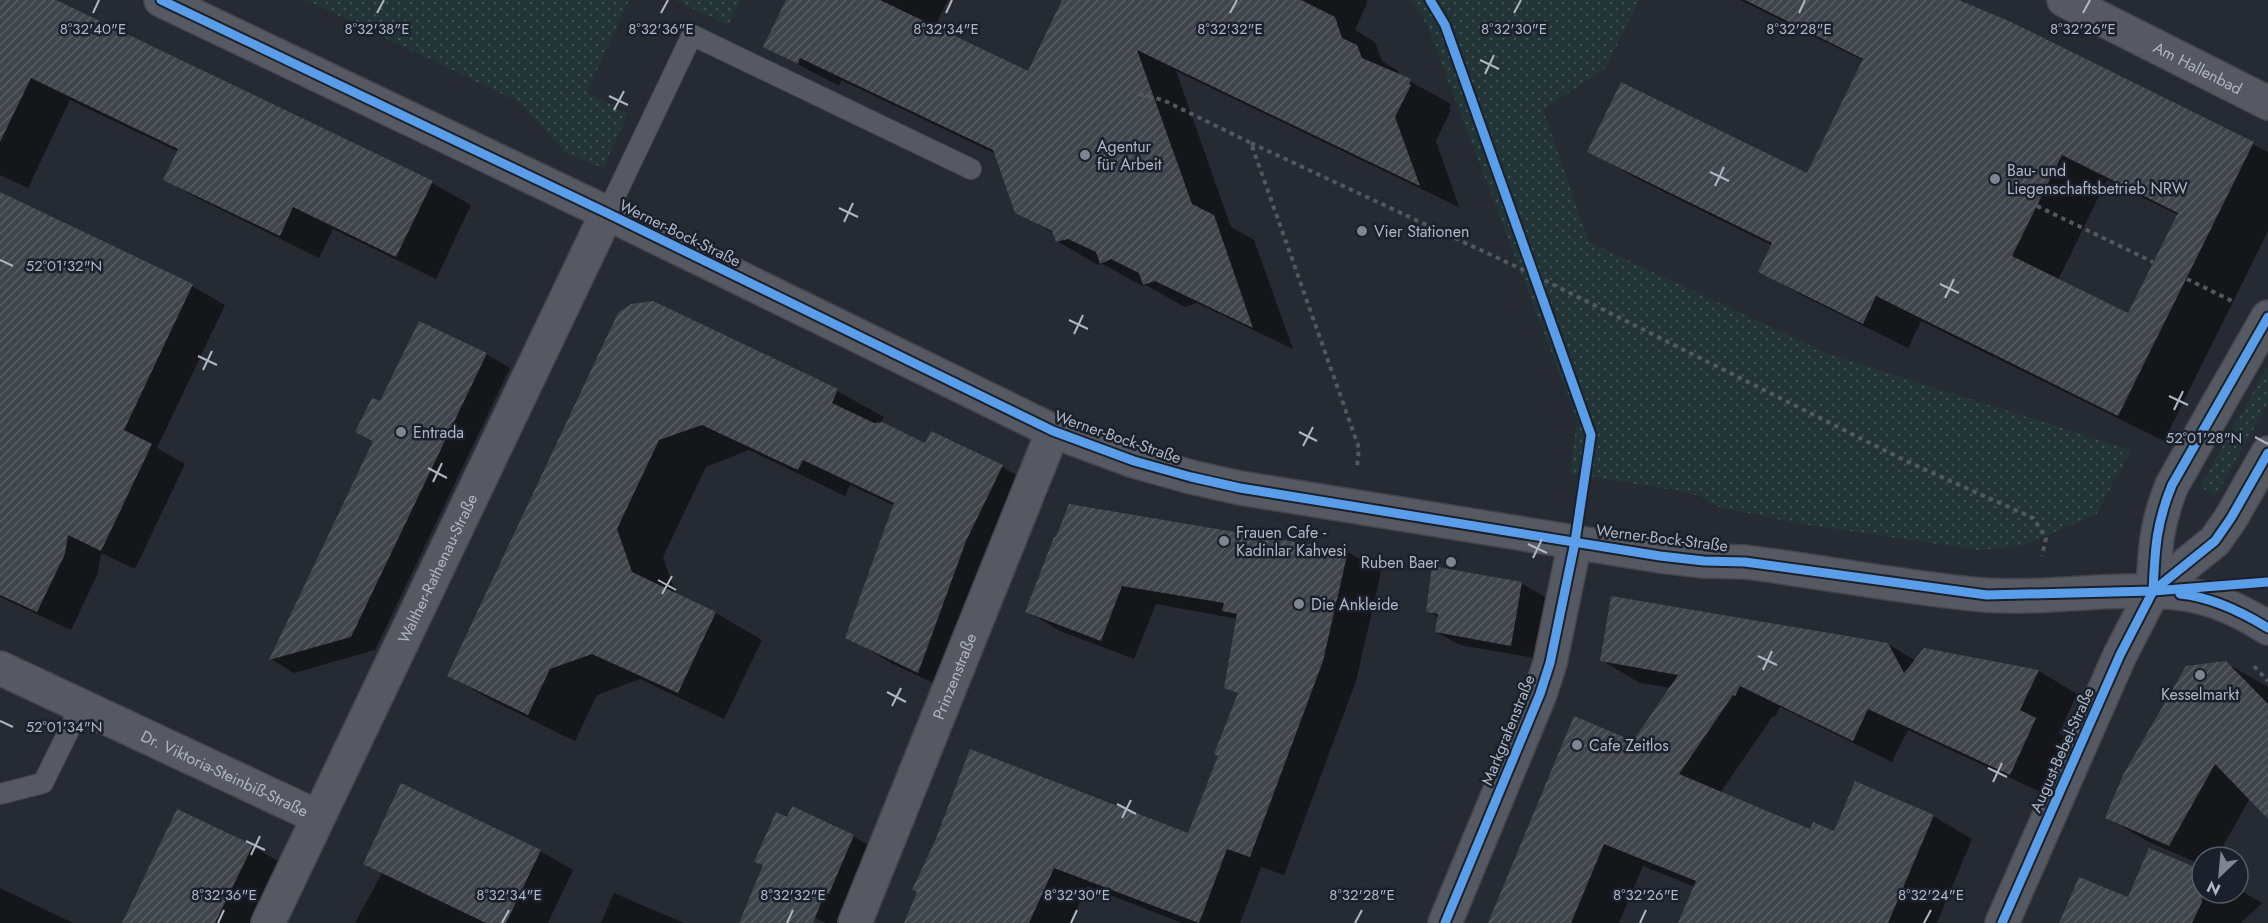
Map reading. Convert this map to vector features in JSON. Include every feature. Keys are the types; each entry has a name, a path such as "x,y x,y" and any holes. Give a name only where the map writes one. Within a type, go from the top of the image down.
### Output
{"street":[{"name":"Werner-Bock-Straße","path":"161,0 607,213 1053,431 1134,461 1240,488 1660,556 1704,561 1745,562 1987,595 2035,596 2154,591 2186,594 2238,611 2268,627"},
{"name":"Am Hallenbad","path":"2064,0 2268,103"},
{"name":"Walther-Rathenau-Straße","path":"267,923 607,213"},
{"name":"August-Bebel-Straße","path":"2154,591 2157,529 2172,485 2267,318"},
{"name":"Prinzenstraße","path":"855,923 1053,431"},
{"name":"August-Bebel-Straße","path":"2002,923 2120,655 2154,591 2215,541 2231,518 2268,453"},
{"name":"Markgrafenstraße","path":"1445,923 1540,694 1550,663 1575,542"},
{"name":"Dr. Viktoria-Steinbiß-Straße","path":"0,668 318,817"}],"lane":[{"path":"607,213 692,35 970,169"},
{"path":"0,794 43,783 81,706"}],"path":[{"path":"1430,0 1444,25 1592,435 1575,542"},
{"path":"1139,94 1163,100 1533,275 1906,461 2033,518 2046,538 2035,596"},
{"path":"1251,143 1359,448 1351,506"},
{"path":"2037,206 2153,262"},
{"path":"2187,279 2267,318"}],"shaded area":[{"path":"306,0 629,0 587,92 628,113 603,168 564,152 521,103"},
{"path":"674,0 741,0 728,25"},
{"path":"1412,0 1639,0 1606,68 1543,110 1589,242 1826,353 2131,450 2096,515 2018,547 1978,550 1801,524 1719,507 1699,496 1685,492 1570,473 1577,420 1427,25"},
{"path":"2268,366 2268,403 2216,495 2200,487"}],"building":[{"path":"0,0 56,0 433,181 396,257 293,207 280,236 163,180 178,149 31,78 0,142"},
{"name":"Agentur für Arbeit","path":"786,0 880,0 1028,71 1062,0 1301,0 1335,17 1342,38 1357,45 1362,58 1411,79 1409,84 1411,85 1395,117 1420,186 1137,50 1192,204 1214,215 1253,328 1155,281 1143,285 1139,273 1111,259 1100,264 1096,252 1068,239 1056,242 1052,231 1015,213 993,150 800,58 798,64 763,47"},
{"path":"1745,0 1959,0 2011,22 2254,142 2118,416 1876,296 1863,324 1758,272 1772,243 1587,152 1621,82 1807,173 1863,59","holes":["2062,155 2178,213 2128,313 2012,256"]},
{"path":"0,192 193,284 124,430 152,444 101,551 68,535 65,554 37,612 0,595"},
{"path":"653,301 838,389 832,403 874,423 882,422 925,443 931,431 1003,465 966,541 918,673 845,638 894,503 803,460 798,470 702,425 659,440 617,529 632,572 716,612 678,693 592,654 550,669 528,715 447,676 618,313 631,304"},
{"path":"419,321 487,353 351,637 269,660 373,441 355,432 372,398 380,401"},
{"path":"1069,504 1348,551 1323,661 1250,857 1227,849 1199,923 1054,868 1029,923 904,923 917,892 912,890 935,841 970,749 1188,833 1218,756 1214,754 1238,693 1224,688 1237,614 1222,611 1224,603 1122,586 1101,641 1025,612"},
{"path":"1432,566 1522,582 1511,646 1435,632 1438,614 1426,612"},
{"path":"1611,596 1888,643 1904,673 1924,648 2039,670 2020,710 2036,718 2010,775 1868,709 1853,741 1740,686 1735,696 1733,695 1679,774 1810,829 1813,822 1834,831 1855,781 1934,815 1888,923 1678,923 1696,881 1604,844 1571,923 1488,923 1574,716 1633,741 1678,675 1600,661"},
{"path":"2226,661 2268,704 2268,819 2215,764 2169,846 2105,818 2123,775 2186,666"},
{"path":"401,783 541,850 506,923 486,923 363,864"},
{"path":"792,806 854,835 829,894 825,893 813,923 739,923 763,865 754,862 776,812 787,817"},
{"path":"177,809 253,845 215,923 122,923"},
{"path":"2149,848 2190,865 2190,905 2201,905 2192,923 2059,923 2079,877 2128,897"}],"cycle path":[{"path":"161,0 607,213 1053,431 1134,461 1191,477 1240,488 1660,556 1704,561 1745,562 1987,595 2153,591 2268,582"},
{"path":"1430,0 1445,25 1591,435 1575,542 1550,663 1540,694 1445,923"},
{"path":"2153,591 2157,537 2172,485 2268,317"},
{"path":"2002,923 2120,655 2153,591 2215,541 2231,518 2268,453"},
{"path":"2180,594 2203,598 2226,606 2268,628"}],"place":[{"name":"Agentur für Arbeit","path":"1085,155"},
{"name":"Bau- und Liegenschaftsbetrieb NRW","path":"1995,179"},
{"name":"Vier Stationen","path":"1362,231"},
{"name":"Entrada","path":"401,432"},
{"name":"Frauen Cafe - Kadinlar Kahvesi","path":"1224,541"},
{"name":"Ruben Baer","path":"1451,562"},
{"name":"Die Ankleide","path":"1299,604"},
{"name":"Kesselmarkt","path":"2200,675"},
{"name":"Cafe Zeitlos","path":"1577,745"}]}
